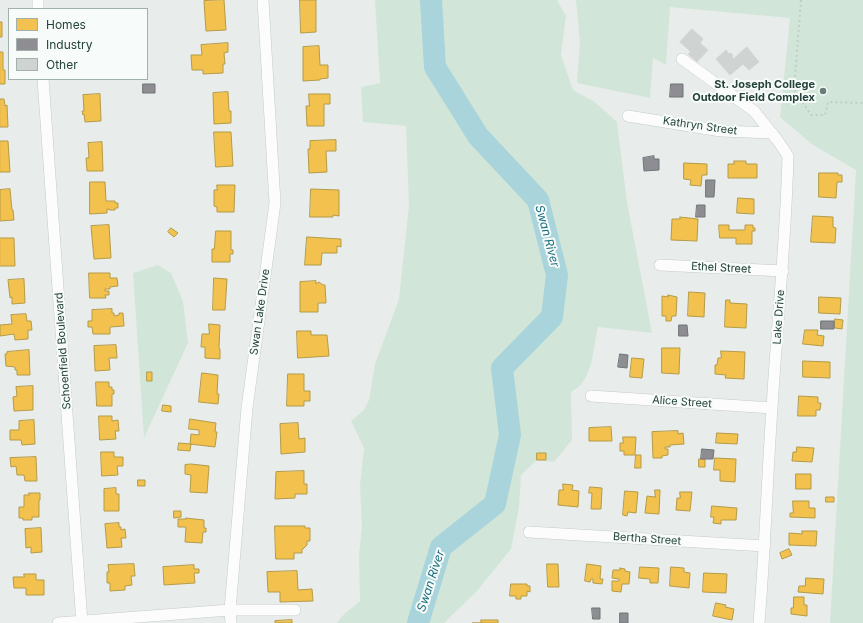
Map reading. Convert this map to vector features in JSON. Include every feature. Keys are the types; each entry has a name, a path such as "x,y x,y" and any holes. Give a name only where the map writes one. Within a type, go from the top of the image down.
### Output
{"street":[{"name":"Swan Lake Drive","path":"231,623 230,610 247,408 275,203 263,0"},
{"name":"Lake Drive","path":"682,58 754,111 788,156 783,271 772,408 765,546 759,623"},
{"name":"Schoenfield Boulevard","path":"43,80 82,622"},
{"name":"Kathryn Street","path":"628,116 721,131 772,133"},
{"name":"Ethel Street","path":"660,265 783,271"},
{"name":"Alice Street","path":"591,396 772,408"},
{"name":"Bertha Street","path":"529,532 765,546"},
{"path":"58,623 230,610 295,610"}],"path":[{"path":"801,0 794,89 811,115 825,115 828,102 863,103"}],"green space":[{"path":"375,0 557,0 566,16 561,55 573,90 595,102 617,122 627,202 652,333 598,327 588,373 584,381 571,392 572,440 554,462 537,460 521,475 519,507 511,549 477,591 444,623 337,623 360,601 359,555 362,527 360,485 364,448 351,421 364,410 369,400 375,364 399,299 409,205 406,126 363,122 361,87 380,83"},
{"name":"St. Joseph College Outdoor Field Complex","path":"576,0 863,0 863,623 830,623 856,170 813,145 780,117 790,18 670,7 666,65 653,58 650,98 577,83 580,43"},
{"path":"158,265 171,273 183,301 188,343 144,438 133,273"}],"building: Homes":[{"path":"224,0 226,30 206,31 204,1"},
{"path":"300,0 316,0 316,32 301,33"},
{"path":"0,22 2,22 2,37 0,37"},
{"path":"228,43 228,52 224,53 225,64 223,64 223,73 203,74 203,70 192,70 191,55 202,55 201,45"},
{"path":"319,46 320,65 328,65 328,78 303,81 303,47"},
{"path":"0,52 3,52 5,84 0,84"},
{"path":"228,92 231,123 214,124 213,93"},
{"path":"100,94 101,121 85,122 82,111 84,111 83,95"},
{"path":"309,94 330,94 330,104 324,104 324,126 307,126 306,106 309,106"},
{"path":"0,99 4,99 5,106 7,105 8,127 0,127"},
{"path":"214,132 231,132 233,166 216,167"},
{"path":"336,140 336,151 326,151 327,172 309,173 308,149 310,149 310,141"},
{"path":"0,141 8,141 10,172 0,172"},
{"path":"102,142 103,171 87,171 86,158 89,158 88,143"},
{"path":"734,161 746,161 746,164 757,164 757,178 728,178 728,164 734,164"},
{"path":"684,163 707,164 707,175 702,175 701,186 690,185 691,180 684,179"},
{"path":"819,173 838,173 838,175 842,175 842,182 837,182 836,198 819,197"},
{"path":"90,182 105,182 106,201 115,201 115,203 118,203 118,208 115,208 115,210 107,209 107,213 90,214"},
{"path":"217,185 235,185 234,212 217,212 217,207 214,206 214,190 217,190"},
{"path":"10,189 14,220 0,221 0,190"},
{"path":"311,189 339,190 339,216 333,215 333,217 310,217"},
{"path":"738,198 754,199 754,214 737,213"},
{"path":"813,216 833,217 833,227 836,228 835,243 811,242"},
{"path":"680,217 698,219 697,241 671,240 672,219 680,219"},
{"path":"109,225 111,258 94,259 91,226"},
{"path":"719,225 729,225 729,230 745,230 745,225 753,225 755,231 752,231 752,244 736,244 736,238 720,238"},
{"path":"171,228 178,233 174,237 168,232"},
{"path":"216,231 231,231 231,250 233,250 233,254 230,254 230,262 212,262 212,249 214,249"},
{"path":"307,237 341,239 341,247 337,246 337,253 322,253 321,265 305,265"},
{"path":"0,238 14,238 15,266 0,266"},
{"path":"89,273 110,273 110,278 117,278 118,286 105,289 105,291 109,291 109,295 105,295 106,298 90,298"},
{"path":"214,278 227,279 225,310 213,310"},
{"path":"24,279 25,303 12,304 8,280"},
{"path":"316,281 316,284 319,282 325,285 326,303 318,303 318,312 300,312 300,282"},
{"path":"689,292 705,293 704,317 688,316"},
{"path":"668,295 677,297 676,316 672,316 671,321 666,321 666,316 662,316 662,296 668,297"},
{"path":"819,297 841,298 840,314 819,313"},
{"path":"726,300 730,300 730,303 747,304 746,328 725,327"},
{"path":"112,309 114,316 119,315 119,313 123,313 124,326 110,327 110,334 93,334 92,327 88,327 88,321 92,321 92,310"},
{"path":"26,314 27,321 31,321 32,330 28,330 28,339 15,340 14,334 0,336 0,325 12,324 11,315"},
{"path":"835,319 843,320 842,329 835,328"},
{"path":"209,324 220,325 220,359 205,358 205,347 201,347 202,334 209,334"},
{"path":"805,330 818,330 817,335 824,336 823,346 803,344"},
{"path":"297,331 311,331 311,335 327,335 329,356 298,358"},
{"path":"116,345 117,358 109,358 110,370 95,371 94,346"},
{"path":"662,348 680,348 679,374 662,373"},
{"path":"29,350 30,375 17,375 17,370 15,370 15,367 6,366 5,354 7,354 7,352"},
{"path":"721,351 745,352 744,379 725,378 726,375 715,374 715,365 717,365 718,358 721,358"},
{"path":"632,358 644,359 642,378 630,377"},
{"path":"803,361 830,362 830,378 803,377"},
{"path":"147,372 152,372 152,381 147,381"},
{"path":"202,373 218,375 218,404 199,402"},
{"path":"288,374 304,374 304,391 310,391 310,401 304,401 304,406 287,406"},
{"path":"96,382 109,382 109,387 112,387 112,390 114,390 114,394 112,394 112,406 97,406"},
{"path":"33,386 33,410 14,411 13,397 17,396 16,387"},
{"path":"799,396 818,397 818,403 821,403 820,410 816,410 816,416 798,416"},
{"path":"163,405 171,406 171,412 162,411"},
{"path":"99,416 112,416 112,421 118,420 119,431 115,431 116,439 100,440"},
{"path":"190,419 216,423 215,432 217,432 215,447 190,444 191,434 199,435 199,430 189,429"},
{"path":"34,420 35,444 22,445 21,440 10,440 10,430 19,430 19,421"},
{"path":"298,423 299,439 305,438 305,452 281,454 280,424"},
{"path":"611,427 612,441 589,441 589,428"},
{"path":"678,431 678,434 683,433 684,444 665,447 665,449 668,449 668,455 662,456 662,458 653,458 652,432"},
{"path":"717,433 738,434 737,444 716,443"},
{"path":"623,437 636,437 635,455 624,455 624,451 620,451 620,443 623,443"},
{"path":"179,443 191,444 190,451 178,450"},
{"path":"797,447 814,448 812,462 792,461 793,452 796,452"},
{"path":"101,452 114,452 114,457 123,457 123,466 117,466 118,475 102,476"},
{"path":"537,453 546,453 546,460 537,460"},
{"path":"636,455 641,455 641,468 635,468"},
{"path":"36,457 37,481 25,481 24,475 17,475 16,466 11,467 10,458"},
{"path":"715,458 736,459 735,482 720,481 720,470 714,470"},
{"path":"699,459 705,459 705,467 699,467"},
{"path":"191,464 209,466 207,493 190,492 191,475 185,474 185,465"},
{"path":"304,471 304,484 307,484 307,494 295,494 295,498 275,499 276,472"},
{"path":"796,474 811,474 811,489 796,489"},
{"path":"138,480 145,480 145,486 138,486"},
{"path":"563,484 573,485 572,490 579,491 578,507 558,505 559,490 563,490"},
{"path":"590,487 602,488 601,509 591,509 592,493 589,493"},
{"path":"116,488 116,494 119,494 119,511 104,511 104,489"},
{"path":"655,490 660,490 659,514 645,513 647,496 655,497"},
{"path":"625,491 638,492 636,513 628,512 627,516 623,515"},
{"path":"680,492 692,492 690,511 676,510 677,498 680,498"},
{"path":"29,493 40,493 39,517 32,517 32,520 23,520 23,518 19,518 19,507 24,507 24,495 29,495"},
{"path":"826,497 834,497 834,502 826,502"},
{"path":"793,501 809,501 809,508 815,508 815,518 790,517 790,513 793,513"},
{"path":"712,506 737,508 736,520 721,520 721,524 713,523 714,517 711,517"},
{"path":"174,511 181,511 181,517 174,518"},
{"path":"186,518 204,520 204,528 206,528 206,532 203,532 202,543 185,542 186,527 178,527 178,519"},
{"path":"119,523 121,530 125,529 126,538 121,538 122,547 107,548 105,524"},
{"path":"275,526 305,526 305,528 310,528 310,541 307,541 307,545 302,549 302,553 294,553 294,559 276,559"},
{"path":"41,528 42,552 31,553 31,547 26,548 25,529"},
{"path":"802,531 817,531 816,546 789,545 789,533 802,534"},
{"path":"789,549 792,555 782,559 780,553"},
{"path":"134,564 135,576 131,576 132,585 125,586 125,590 110,591 110,583 107,583 107,572 109,572 108,565"},
{"path":"547,564 558,564 559,587 548,587"},
{"path":"587,564 601,566 600,579 603,579 602,584 593,583 593,579 591,579 590,582 585,581"},
{"path":"194,565 194,569 199,569 199,573 194,573 195,583 164,585 163,567"},
{"path":"640,567 659,568 658,583 650,583 650,579 639,578"},
{"path":"671,567 684,568 684,572 690,573 689,588 670,586"},
{"path":"620,568 630,572 629,584 622,584 621,592 612,591 612,581 619,581 619,579 612,578 613,570 620,570"},
{"path":"297,571 298,590 312,589 313,601 280,602 280,592 268,592 267,572"},
{"path":"704,573 727,574 726,593 703,592"},
{"path":"24,574 36,574 36,580 44,580 44,595 26,595 26,588 14,588 13,577 24,577"},
{"path":"806,578 824,579 823,594 798,592 799,586 805,586"},
{"path":"511,584 527,584 527,586 530,586 530,592 527,591 527,596 521,596 521,599 516,599 516,596 510,596"},
{"path":"794,597 804,597 804,605 807,605 807,616 791,614"},
{"path":"716,603 726,605 725,607 734,609 732,620 713,616"},
{"path":"292,620 292,623 275,623 275,621"},
{"path":"481,620 498,620 498,623 481,623"}],"building: Industry":[{"path":"143,84 155,84 155,93 143,93"},
{"path":"671,84 683,84 683,97 670,97"},
{"path":"654,156 654,159 659,159 659,170 644,171 643,158"},
{"path":"706,180 715,180 714,197 706,197"},
{"path":"697,205 705,205 705,217 696,217"},
{"path":"821,321 834,321 834,329 821,329"},
{"path":"679,325 687,325 688,336 679,336"},
{"path":"620,354 628,355 627,368 618,367"},
{"path":"702,449 714,450 713,459 701,459"},
{"path":"592,608 600,608 600,619 593,619"},
{"path":"620,613 628,613 628,623 620,623"}],"building: Other":[{"path":"692,29 703,39 700,43 708,50 697,62 688,54 691,52 680,42"},
{"path":"747,47 759,62 749,70 743,64 730,75 716,59 726,50 729,54 731,53 733,59"}],"waterway":[{"name":"Swan River","path":"418,623 441,547 495,504 510,435 502,368 552,317 557,275 538,200 478,136 435,67 431,0"}],"place":[{"name":"St. Joseph College Outdoor Field Complex","path":"823,91"}]}
